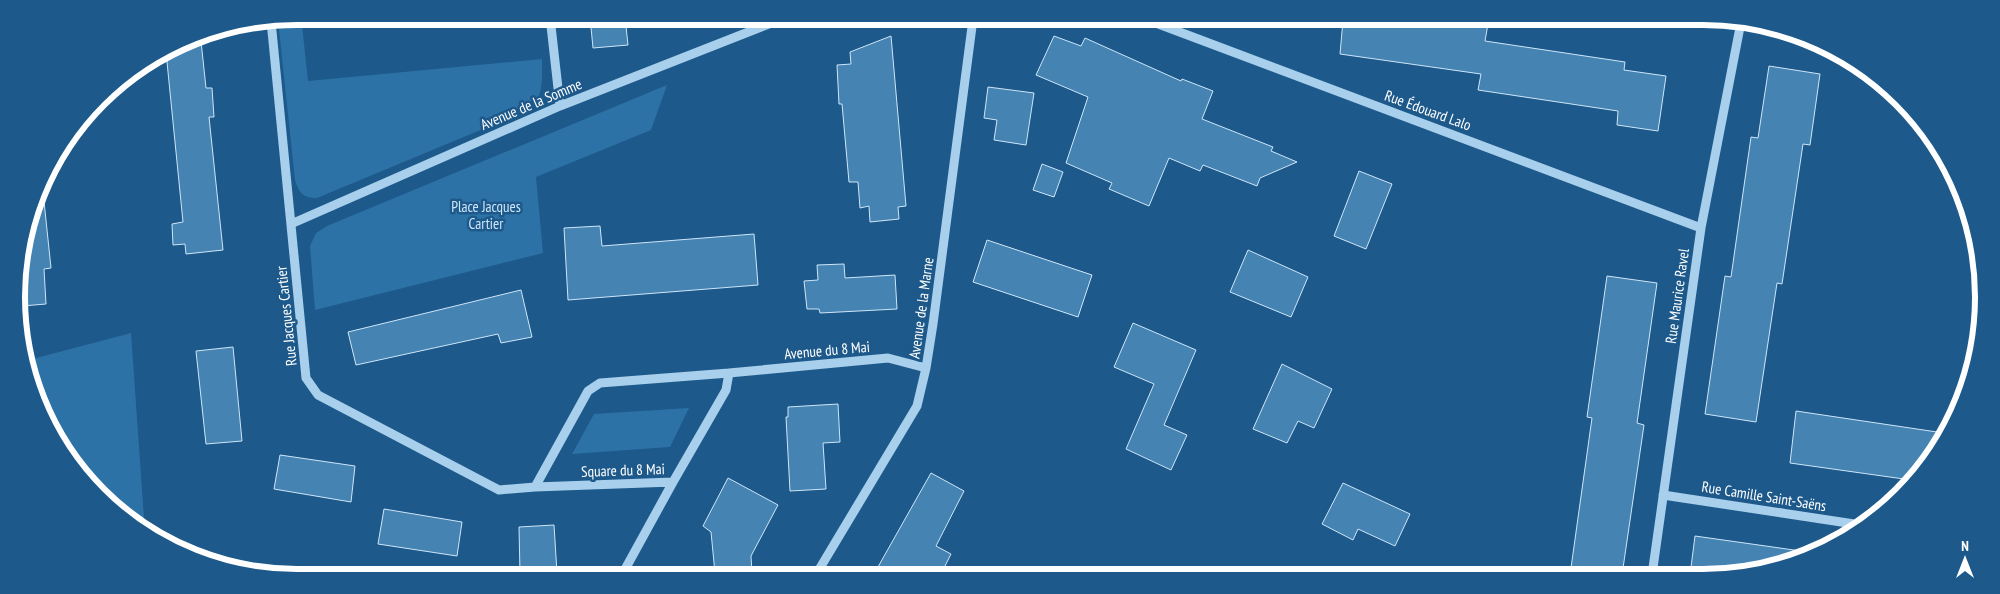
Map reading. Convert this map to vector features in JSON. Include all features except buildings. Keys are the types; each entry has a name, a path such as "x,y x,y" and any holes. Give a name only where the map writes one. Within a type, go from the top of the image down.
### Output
{"street":[{"path":"551,25 560,106"},
{"name":"Avenue de la Somme","path":"291,224 560,106 766,25"},
{"name":"Avenue de la Marne","path":"819,569 917,406 926,368 972,25"},
{"name":"Rue Édouard Lalo","path":"1160,25 1701,228"},
{"name":"Rue Jacques Cartier","path":"271,26 306,378 318,395 499,490 535,487"},
{"name":"Rue Maurice Ravel","path":"1653,569 1701,228 1740,27"},
{"name":"Avenue du 8 Mai","path":"729,373 888,358 926,368"},
{"path":"535,487 588,391 600,383 729,373"},
{"name":"Square du 8 Mai","path":"535,487 673,482 726,390 729,373"},
{"path":"625,569 673,482"},
{"name":"Rue Camille Saint-Saëns","path":"1663,495 1853,524"}],"green space":[{"path":"302,25 308,81 542,59 540,92 531,109 317,198 302,194 295,180 279,26"},
{"name":"Place Jacques Cartier","path":"667,85 651,130 536,177 543,253 315,310 310,246 316,233 327,226"},
{"path":"131,333 144,522 118,502 81,463 53,417 39,384 32,359"},
{"path":"689,408 670,447 572,454 594,414"}]}
